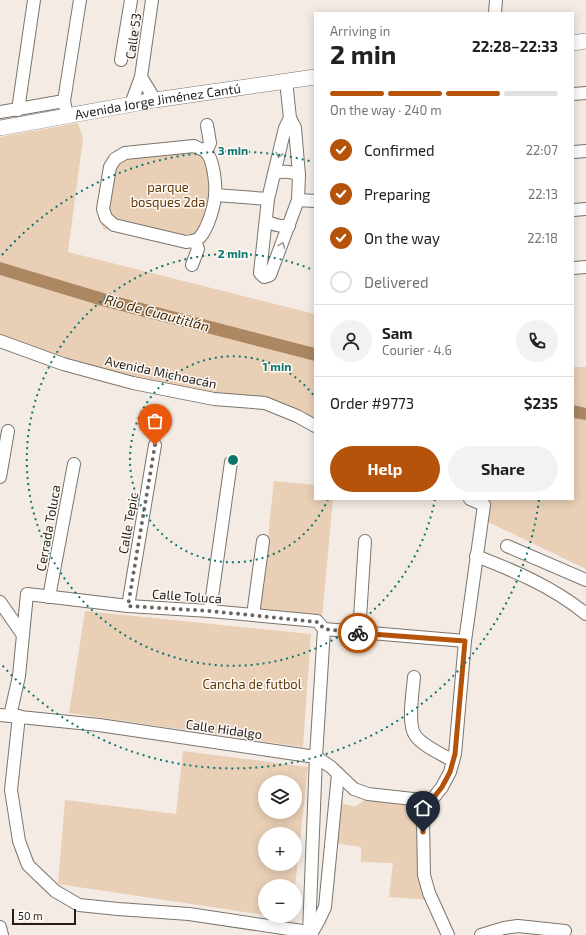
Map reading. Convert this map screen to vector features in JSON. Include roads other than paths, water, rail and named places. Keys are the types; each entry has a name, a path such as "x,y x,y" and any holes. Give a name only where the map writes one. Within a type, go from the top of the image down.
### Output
{"main road":[{"path":"574,43 586,41"},
{"name":"Avenida Jorge Jiménez Cantú","path":"0,128 66,108 131,104 314,77"}],"street":[{"path":"18,110 34,0"},
{"path":"0,112 66,108 80,0"},
{"path":"121,60 130,0"},
{"name":"Calle 53","path":"131,104 141,77 152,0"},
{"path":"494,12 496,0"},
{"name":"Calle 53","path":"141,77 155,100"},
{"path":"286,81 290,118 295,128 299,175 298,200 270,275 264,277 260,273 268,199 285,128 290,118"},
{"path":"574,94 586,93"},
{"path":"206,152 210,143 207,125"},
{"path":"194,146 206,152 211,160 215,195 209,222 201,236 195,241 186,242 114,225 106,218 103,209 110,167 116,159 125,154 194,146"},
{"path":"574,152 586,151"},
{"path":"274,173 283,171 299,175"},
{"path":"215,195 268,199"},
{"path":"298,200 314,201"},
{"path":"574,210 586,209"},
{"path":"266,220 273,225 281,227 289,226"},
{"path":"192,265 198,249 195,241"},
{"path":"574,268 586,267"},
{"name":"Avenida Michoacán","path":"0,341 63,364 133,383 214,398 265,403 292,413 314,425"},
{"path":"0,474 8,430"},
{"name":"Calle Tepic","path":"128,606 155,445"},
{"path":"210,611 231,462"},
{"name":"Cerrada Toluca","path":"49,597 74,464"},
{"path":"448,935 429,893 424,875 423,819 431,801 442,787 450,772 453,760 465,641 484,505 472,500"},
{"path":"253,615 263,541"},
{"path":"359,633 365,541"},
{"path":"507,546 586,580"},
{"path":"476,556 550,588 569,600 586,614"},
{"name":"Calle Toluca","path":"311,934 189,914 79,905 55,892 28,864 19,841 11,790 10,716 19,676 27,594 128,606 210,611 318,622 324,629 359,633 465,641"},
{"path":"0,602 23,635"},
{"path":"311,934 316,756 324,629"},
{"path":"414,677 411,724 414,735 422,742 453,760"},
{"name":"Calle Hidalgo","path":"10,716 99,725 316,756 331,767 354,789 368,794 431,801"},
{"path":"311,934 325,907 338,774"},
{"path":"481,935 504,928 518,926 565,931"},
{"path":"0,927 2,935"}],"water":[{"name":"Rio de Cuautitlán","path":"0,262 107,294 314,348 314,361 102,306 0,275"},
{"path":"574,405 586,408 586,420 574,418"}],"park label":[{"name":"parque bosques 2da","path":"168,194"},
{"name":"Cancha de futbol","path":"252,684"}]}
